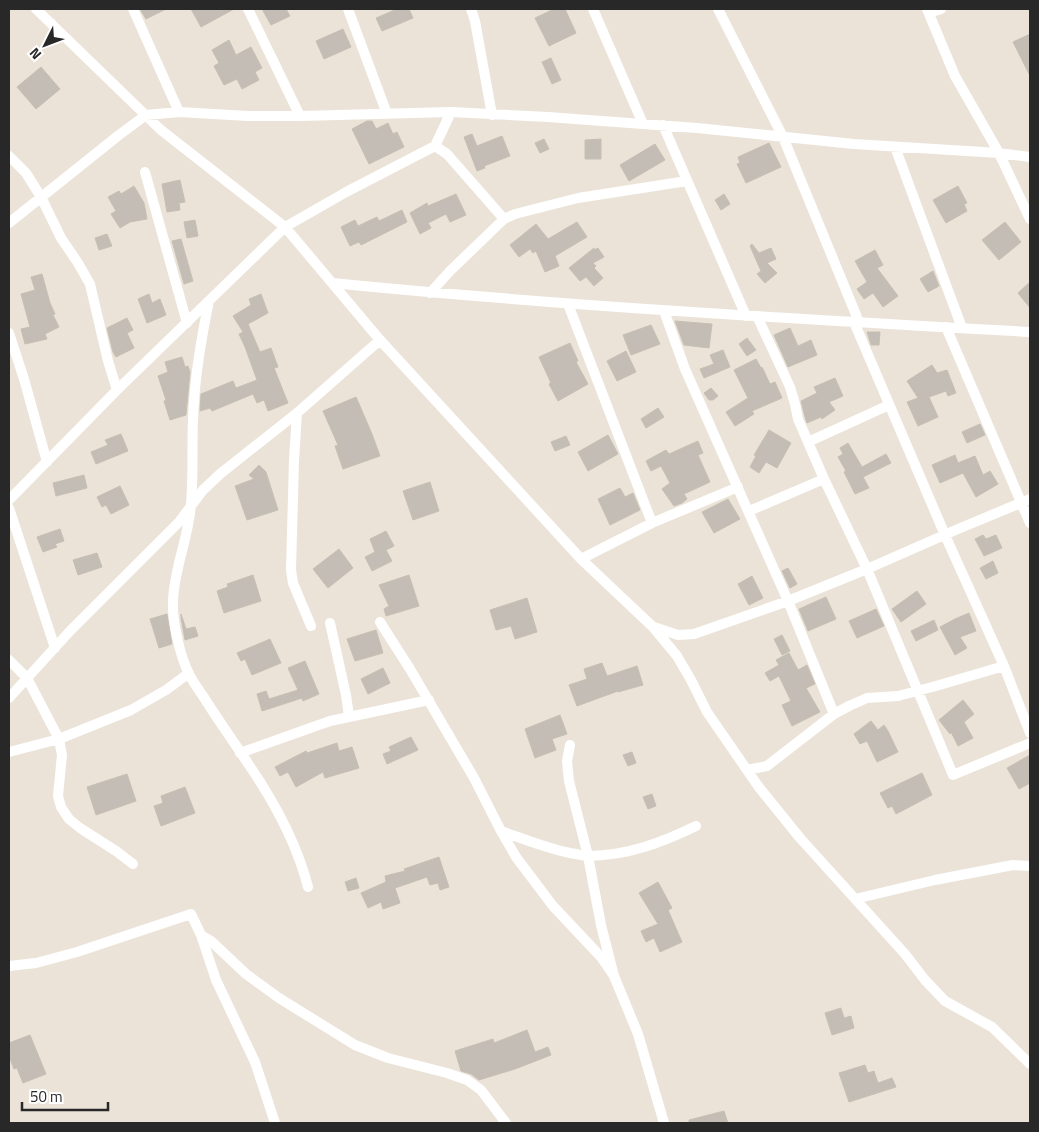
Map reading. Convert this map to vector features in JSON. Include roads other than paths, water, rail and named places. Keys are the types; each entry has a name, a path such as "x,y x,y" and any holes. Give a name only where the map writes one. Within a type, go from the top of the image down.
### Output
{"street":[{"path":"36,9 161,130 285,227 380,340 580,559 653,627 677,656 707,712 758,786 800,838 925,980 945,1001 992,1027 1030,1064"},
{"path":"133,9 179,112"},
{"path":"248,9 300,116"},
{"path":"348,9 386,114"},
{"path":"471,9 475,21 492,115"},
{"path":"593,9 644,124"},
{"path":"718,9 783,137 889,404 1004,666 1030,733"},
{"path":"942,9 928,11 955,76 999,153 1030,220"},
{"path":"9,224 146,115 179,112 248,116 300,116 451,112 548,117 1030,157"},
{"path":"9,500 118,390 285,227 348,191 435,146 451,112"},
{"path":"663,126 746,316"},
{"path":"435,146 447,154 504,219"},
{"path":"895,147 962,328"},
{"path":"9,156 26,173 42,197 61,238 90,284 108,362 118,390"},
{"path":"144,172 187,323"},
{"path":"430,293 504,219 515,214 578,198 687,181"},
{"path":"332,283 568,304 1030,332"},
{"path":"209,302 198,359 194,403 191,506 173,601 175,624 179,645 188,673 270,799 294,844 308,887"},
{"path":"568,304 652,523"},
{"path":"664,310 685,369 788,601 834,714"},
{"path":"757,316 790,387 798,419 867,569 953,775 1030,743"},
{"path":"946,327 1026,501 1030,523"},
{"path":"9,333 47,462"},
{"path":"9,698 26,678 179,522 203,490 220,474 297,413 380,340"},
{"path":"808,442 889,404"},
{"path":"297,413 291,570 296,591 311,626"},
{"path":"749,511 824,479"},
{"path":"580,559 652,523 738,487"},
{"path":"653,627 678,635 694,634 788,601 1026,501"},
{"path":"9,508 55,648"},
{"path":"380,622 429,700 474,778 516,857 553,906 602,958 614,976"},
{"path":"330,623 346,696 348,716"},
{"path":"9,660 26,678 60,739 62,755 58,796 61,806 69,819 80,828 133,864"},
{"path":"747,770 767,766 834,714 867,698 898,696 1004,666"},
{"path":"9,752 60,739 131,710 166,690 188,673"},
{"path":"240,752 330,720 429,700"},
{"path":"570,745 567,760 569,781 588,856 601,925 614,976 638,1034 664,1123"},
{"path":"501,831 538,845 588,856 630,852 662,842 696,826"},
{"path":"855,899 1013,864 1030,866"},
{"path":"9,966 36,963 77,952 191,914 201,934 216,980 255,1062 275,1123"},
{"path":"201,934 246,974 279,998 355,1045 388,1058 467,1080 482,1090 506,1123"}]}
